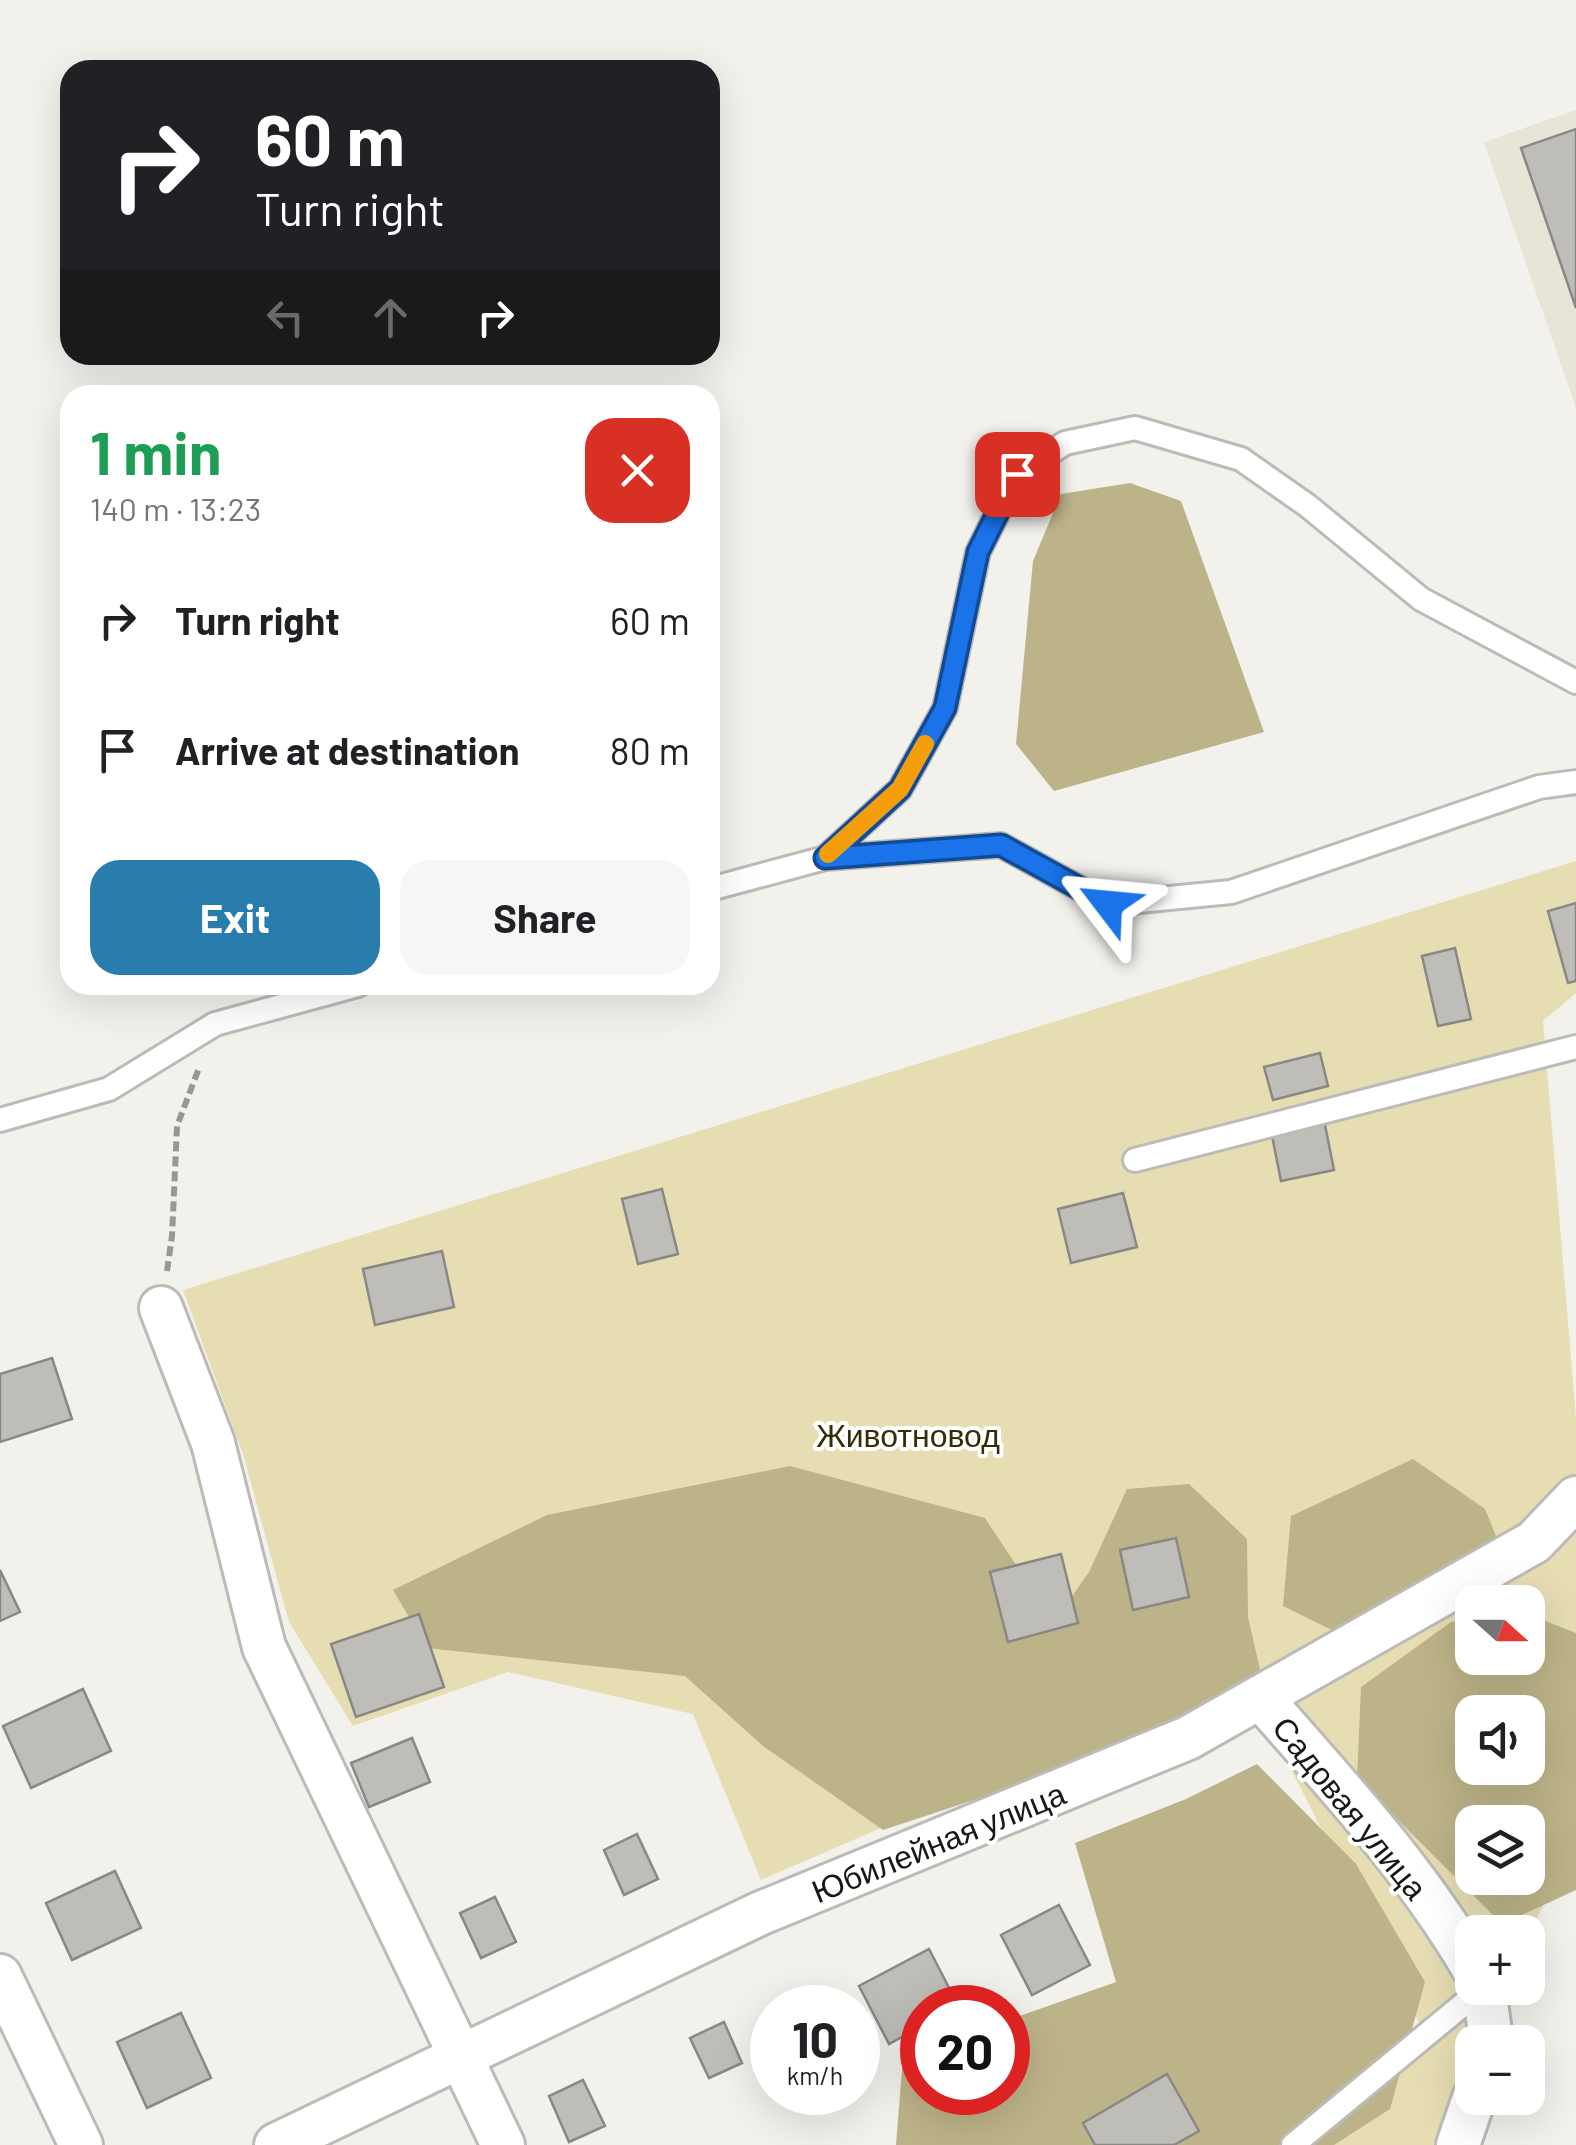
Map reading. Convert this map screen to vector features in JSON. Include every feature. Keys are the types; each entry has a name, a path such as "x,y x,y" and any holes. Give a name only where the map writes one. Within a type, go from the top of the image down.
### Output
{"street":[{"path":"161,1308 213,1444 264,1647 502,2145"},
{"name":"Юбилейная улица","path":"276,2145 761,1913 1188,1738 1534,1542 1576,1498"},
{"name":"Садовая улица","path":"1261,1698 1367,1820 1455,1938"},
{"path":"0,1976 81,2145"},
{"path":"1458,2145 1468,2115"}],"lane":[{"path":"825,858 900,789 945,708 978,552 1017,474 1066,443 1136,428 1241,459 1308,506 1421,599 1576,682"},
{"path":"720,886 825,858 1001,845 1108,904 1230,892 1538,786 1576,782"},
{"path":"0,1120 109,1090 215,1024 321,995"},
{"path":"1136,1160 1576,1047"},
{"path":"1293,2145 1463,2005"}],"path":[{"path":"161,1308 172,1236 177,1126 215,1024"}],"shaded area":[{"path":"1576,110 1576,408 1484,142"},
{"path":"1130,483 1181,501 1264,732 1054,791 1016,744 1033,561 1061,494"},
{"path":"1413,1459 1485,1509 1498,1541 1348,1638 1283,1606 1291,1516"},
{"path":"790,1466 985,1518 1054,1622 1089,1572 1127,1489 1189,1484 1247,1539 1248,1617 1262,1678 1056,1773 883,1830 763,1746 685,1676 427,1648 393,1590 547,1515"},
{"path":"1455,1621 1455,1675 1545,1675 1545,1621 1576,1633 1576,1890 1522,1915 1493,1915 1473,1895 1545,1895 1545,1805 1455,1805 1455,1877 1357,1779 1361,1687"},
{"path":"1257,1764 1356,1864 1425,1982 1390,2109 1334,2145 896,2145 900,2095 900,2115 1030,2115 1030,2012 1116,1982 1075,1843 1186,1799"}],"green space":[{"name":"Животновод","path":"1576,861 1576,993 1543,1021 1576,1419 1576,1837 1539,1915 1455,1915 1455,2005 1472,2005 1472,2025 1455,2025 1455,2102 1437,2145 1307,2145 1429,2042 1242,1672 761,1880 693,1714 508,1672 353,1726 289,1622 243,1454 183,1290"}],"building":[{"path":"1576,129 1576,308 1521,148"},
{"path":"1576,903 1576,981 1568,983 1548,911"},
{"path":"1455,948 1471,1019 1438,1026 1422,956"},
{"path":"1320,1053 1328,1086 1273,1100 1264,1067"},
{"path":"1324,1120 1334,1170 1281,1181 1271,1131"},
{"path":"662,1189 678,1254 638,1264 622,1199"},
{"path":"1123,1193 1137,1247 1071,1263 1058,1209"},
{"path":"442,1251 454,1307 375,1325 363,1269"},
{"path":"52,1358 72,1419 0,1442 0,1374"},
{"path":"1176,1538 1189,1597 1133,1610 1120,1550"},
{"path":"1061,1554 1078,1623 1008,1642 990,1572"},
{"path":"0,1570 20,1612 0,1621"},
{"path":"419,1614 444,1687 356,1717 331,1644"},
{"path":"83,1689 111,1751 31,1788 3,1726"},
{"path":"412,1738 430,1782 369,1807 351,1763"},
{"path":"637,1834 658,1879 624,1895 604,1850"},
{"path":"115,1871 141,1928 72,1960 46,1903"},
{"path":"495,1897 516,1942 481,1958 460,1913"},
{"path":"1059,1905 1090,1965 1032,1995 1001,1935"},
{"path":"929,1949 948,1985 900,1985 900,2038 889,2044 880,2027 880,1985 861,1985"},
{"path":"181,2013 211,2078 147,2108 117,2042"},
{"path":"724,2022 742,2063 709,2078 690,2038"},
{"path":"1167,2074 1199,2131 1174,2145 1095,2145 1083,2123"},
{"path":"583,2080 605,2126 569,2142 549,2096"}],"slow traffic":[{"path":"828,854 900,789 925,744"}],"route":[{"path":"1017,474 978,552 945,708 900,789 825,858 1001,845 1108,904"}]}
